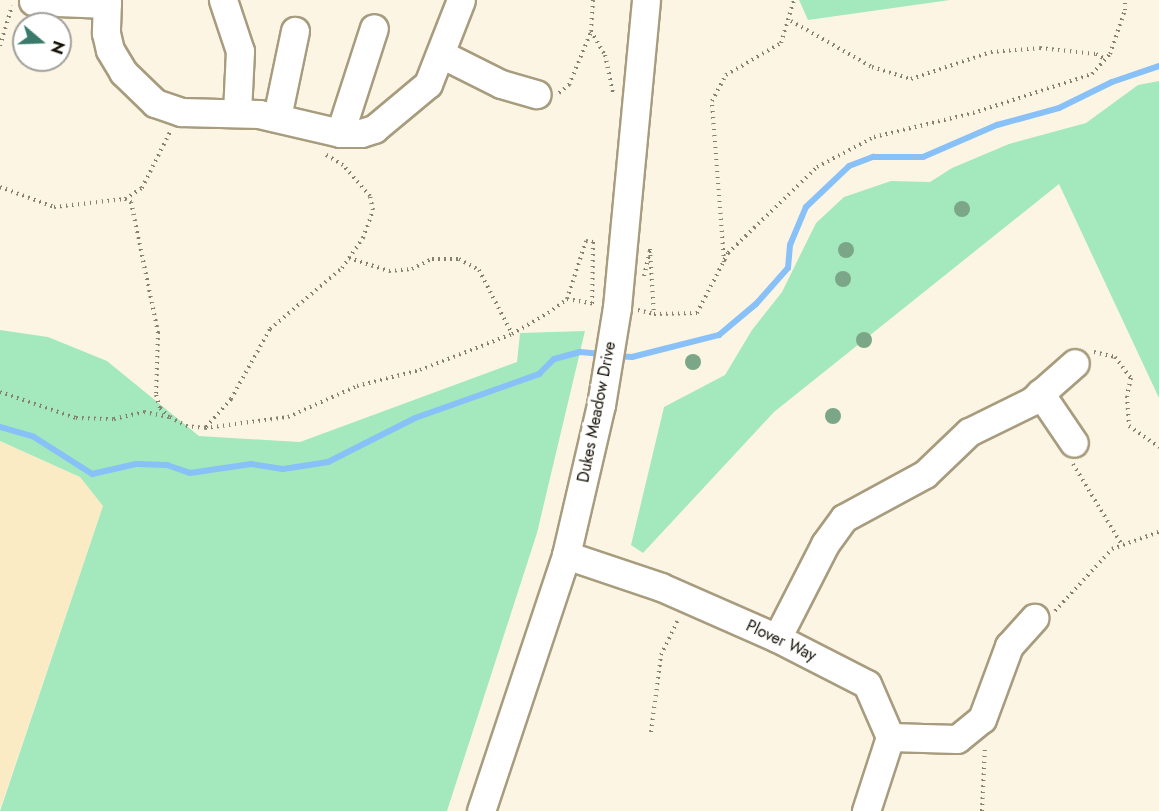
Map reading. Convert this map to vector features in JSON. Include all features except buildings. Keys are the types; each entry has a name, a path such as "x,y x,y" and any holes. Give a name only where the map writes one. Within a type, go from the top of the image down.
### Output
{"street":[{"path":"223,0 240,51 237,112"},
{"path":"24,1 107,2 106,33 110,50 123,72 155,103 181,112 237,112 277,117 340,133 374,129 428,84 460,0"},
{"name":"Dukes Meadow Drive","path":"481,811 566,555 601,405 616,308 646,0"},
{"path":"340,133 374,28"},
{"path":"277,117 295,32"},
{"path":"441,54 501,84 537,94"},
{"path":"777,638 825,544 844,518 925,474 969,432 1040,393 1075,363"},
{"path":"1040,393 1074,443"},
{"name":"Plover Way","path":"566,555 688,599 777,638 867,684 890,737"},
{"path":"866,811 890,737 957,739 982,719 1009,646 1042,617"}],"path":[{"path":"537,94 554,96 569,85 591,31 593,0"},
{"path":"724,263 712,101 726,75 781,43 791,21 794,0"},
{"path":"567,298 654,314 697,313 728,253 817,167 874,137 973,113 1092,74 1105,59 1125,10 1125,0"},
{"path":"0,46 24,1"},
{"path":"791,21 872,67 911,79 991,52 1040,48 1096,54 1105,59"},
{"path":"591,31 605,55 614,98"},
{"path":"0,187 54,207 125,199 142,188 181,112"},
{"path":"205,428 231,399 270,329 349,258 363,238 374,210 370,196 343,165 318,149"},
{"path":"125,199 131,202 151,289 158,332 156,394 160,408 186,426 205,428 288,417 357,387 420,370 512,334 567,298 586,241 593,242 616,308"},
{"path":"600,246 616,308"},
{"path":"644,279 650,249 654,314"},
{"path":"349,258 389,271 412,269 432,259 459,259 479,270 512,334"},
{"path":"1075,363 1094,351 1114,357 1131,378 1127,396 1129,426 1159,447"},
{"path":"0,392 76,418 114,419 144,412 170,417"},
{"path":"1074,443 1065,451 1122,545"},
{"path":"1042,617 1113,549 1159,532"},
{"path":"651,732 660,655 688,599"},
{"path":"982,811 983,753 987,743"}],"shaded area":[{"path":"0,441 80,477 103,506 0,809"}],"green space":[{"path":"799,0 950,0 808,20"},
{"path":"1159,81 1159,398 1059,184 774,412 643,553 631,545 664,407 725,375 752,330 782,292 816,223 844,197 891,181 930,182 952,168 1009,144 1086,123 1138,85"},
{"path":"0,330 48,337 107,361 199,436 300,442 517,362 520,333 585,331 537,533 447,811 0,811 103,506 80,477 0,441"}],"waterway":[{"path":"615,356 632,357 719,335 756,304 788,268 790,245 806,207 849,166 873,157 923,157 997,125 1059,108 1112,82 1159,66"},
{"path":"0,427 34,437 92,474 136,464 167,465 190,473 251,464 283,469 328,462 415,418 539,374 554,359 580,352 602,354"}]}
